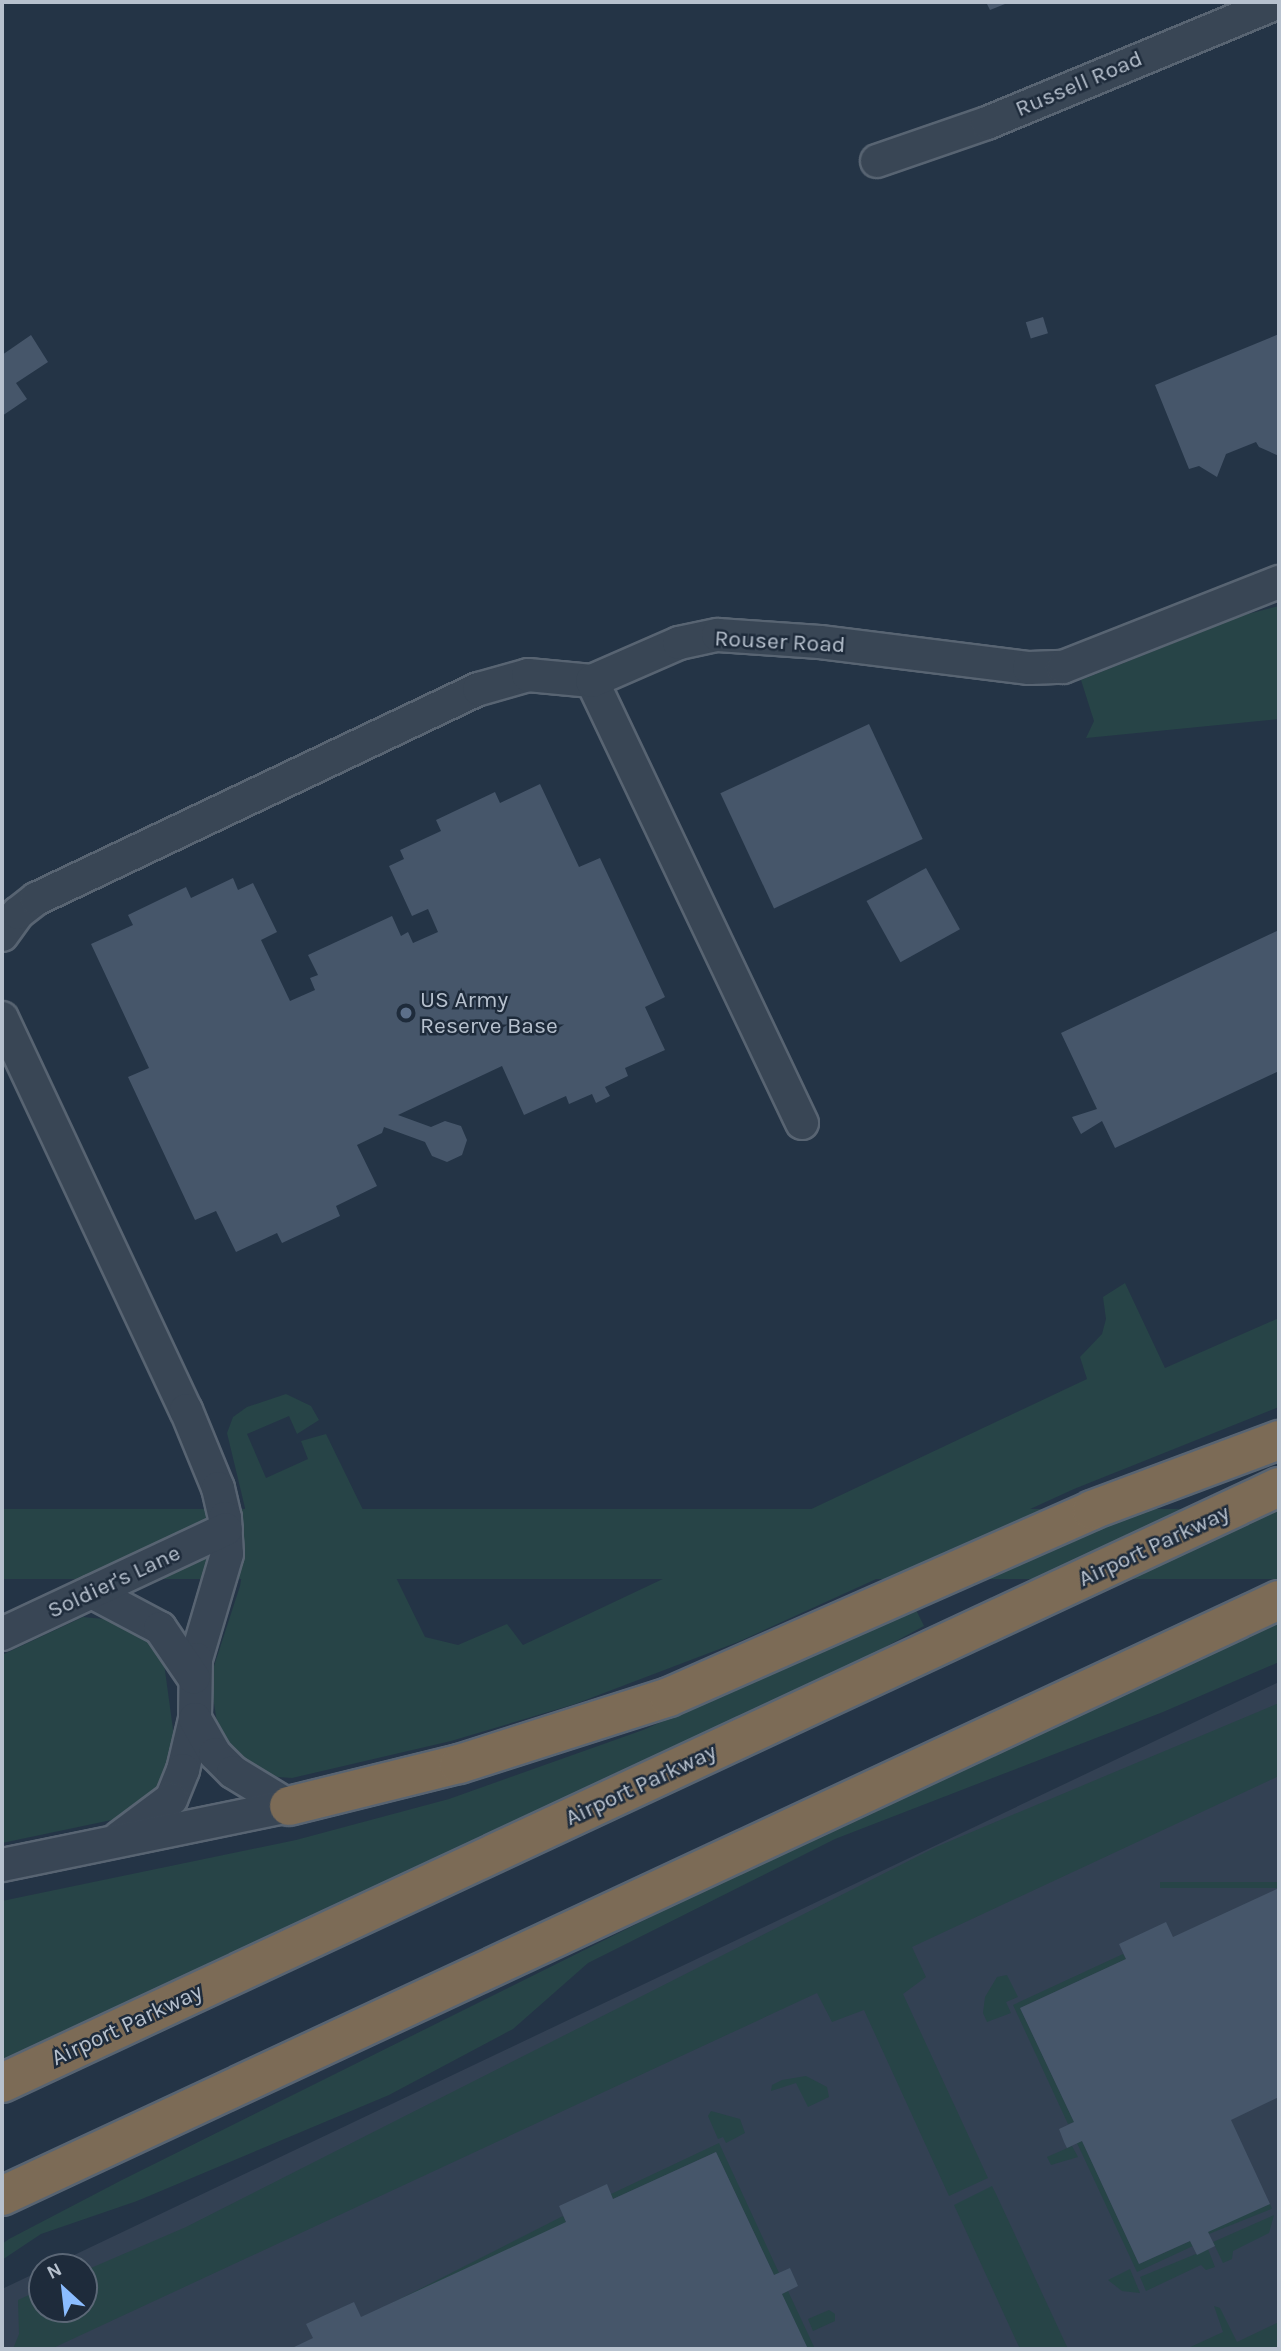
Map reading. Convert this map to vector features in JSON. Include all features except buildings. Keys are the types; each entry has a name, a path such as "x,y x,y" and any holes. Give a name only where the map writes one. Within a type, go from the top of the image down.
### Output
{"highway":[{"path":"289,1806 459,1764 669,1697 1092,1510 1279,1440"},
{"name":"Airport Parkway","path":"2,2083 1279,1487"},
{"path":"2,2196 1279,1600"},
{"path":"2,2224 79,2160"}],"street":[{"name":"Russell Road","path":"877,161 986,123 1279,2"},
{"name":"Rouser Road","path":"593,681 678,643 718,635 820,642 1029,668 1063,667 1279,582"},
{"path":"2,935 18,913 47,894 479,689 528,675 593,681 803,1123"},
{"path":"2,1018 200,1441 218,1488 226,1529 227,1553 194,1678 195,1719 171,1799 120,1837"},
{"name":"Soldier's Lane","path":"2,1634 226,1529"},
{"path":"92,1592 160,1628 194,1678"},
{"path":"195,1719 215,1754 233,1772 289,1806"},
{"path":"2,1865 120,1837 289,1806"}],"shaded area":[{"path":"1279,1682 1279,2349 2,2349 2,2289 28,2277 28,2323 98,2323 98,2253 78,2253"}],"green space":[{"path":"1279,606 1279,719 1086,738 1094,721 1081,680 1244,615"},
{"path":"1125,1283 1165,1368 1279,1318 1279,1407 1074,1489 738,1642 575,1704 451,1741 292,1778 264,1776 246,1768 219,1735 212,1691 214,1666 240,1586 247,1546 245,1508 227,1433 233,1417 247,1407 286,1394 311,1406 319,1420 297,1434 289,1416 247,1434 266,1478 308,1459 301,1441 326,1434 425,1637 458,1645 507,1624 523,1645 1087,1379 1080,1357 1102,1334 1106,1319 1103,1297"},
{"path":"2,1509 1279,1509 1279,1579 2,1579"},
{"path":"916,1610 924,1626 850,1666 2,2064 2,1901 296,1840 449,1799 643,1730"},
{"path":"83,1617 114,1620 152,1640 163,1656 175,1744 167,1782 126,1817 2,1843 2,1655"},
{"path":"1279,1622 1279,1662 1163,1712 835,1839 588,1963 513,2029 389,2095 137,2201 41,2234 2,2260 2,2244 9,2239 122,2180 719,1883"},
{"path":"1279,1703 1279,1776 912,1947 926,1977 903,1994 988,2178 949,2196 864,2010 832,2022 817,1993 51,2349 13,2349 19,2334 18,2300 28,2295 28,2323 98,2323 98,2265 186,2227 936,1847"},
{"path":"1160,1882 1279,1882 1279,1888 1160,1888"},
{"path":"1123,1954 1126,1959 1020,2008 1074,2122 1068,2124 1013,2005"},
{"path":"1007,1975 1018,1997 1006,2002 1011,2013 987,2022 983,2013 985,1997 997,1977"},
{"path":"806,2076 827,2087 829,2097 808,2107 796,2083 771,2091 772,2085 782,2080"},
{"path":"711,2111 740,2119 745,2133 726,2143 723,2137 718,2139 708,2116"},
{"path":"1082,2141 1139,2264 1190,2241 1193,2246 1137,2272 1077,2143"},
{"path":"719,2143 779,2273 774,2275 716,2152 613,2199 611,2194"},
{"path":"1072,2146 1078,2157 1051,2165 1047,2157"},
{"path":"992,2186 1068,2349 1020,2349 954,2205"},
{"path":"1270,2204 1272,2209 1209,2234 1207,2229"},
{"path":"1274,2215 1269,2233 1233,2251 1232,2259 1223,2263 1213,2242"},
{"path":"563,2216 566,2222 365,2325 362,2319"},
{"path":"1208,2249 1215,2267 1206,2270 1201,2265 1146,2291 1140,2277"},
{"path":"1130,2269 1140,2293 1122,2291 1108,2280"},
{"path":"788,2291 815,2349 807,2349 782,2294"},
{"path":"1214,2306 1220,2308 1237,2342 1279,2322 1279,2349 1186,2349 1223,2332"},
{"path":"829,2310 835,2314 835,2321 813,2331 808,2319"}],"place":[{"name":"US Army Reserve Base","path":"406,1013"}]}
